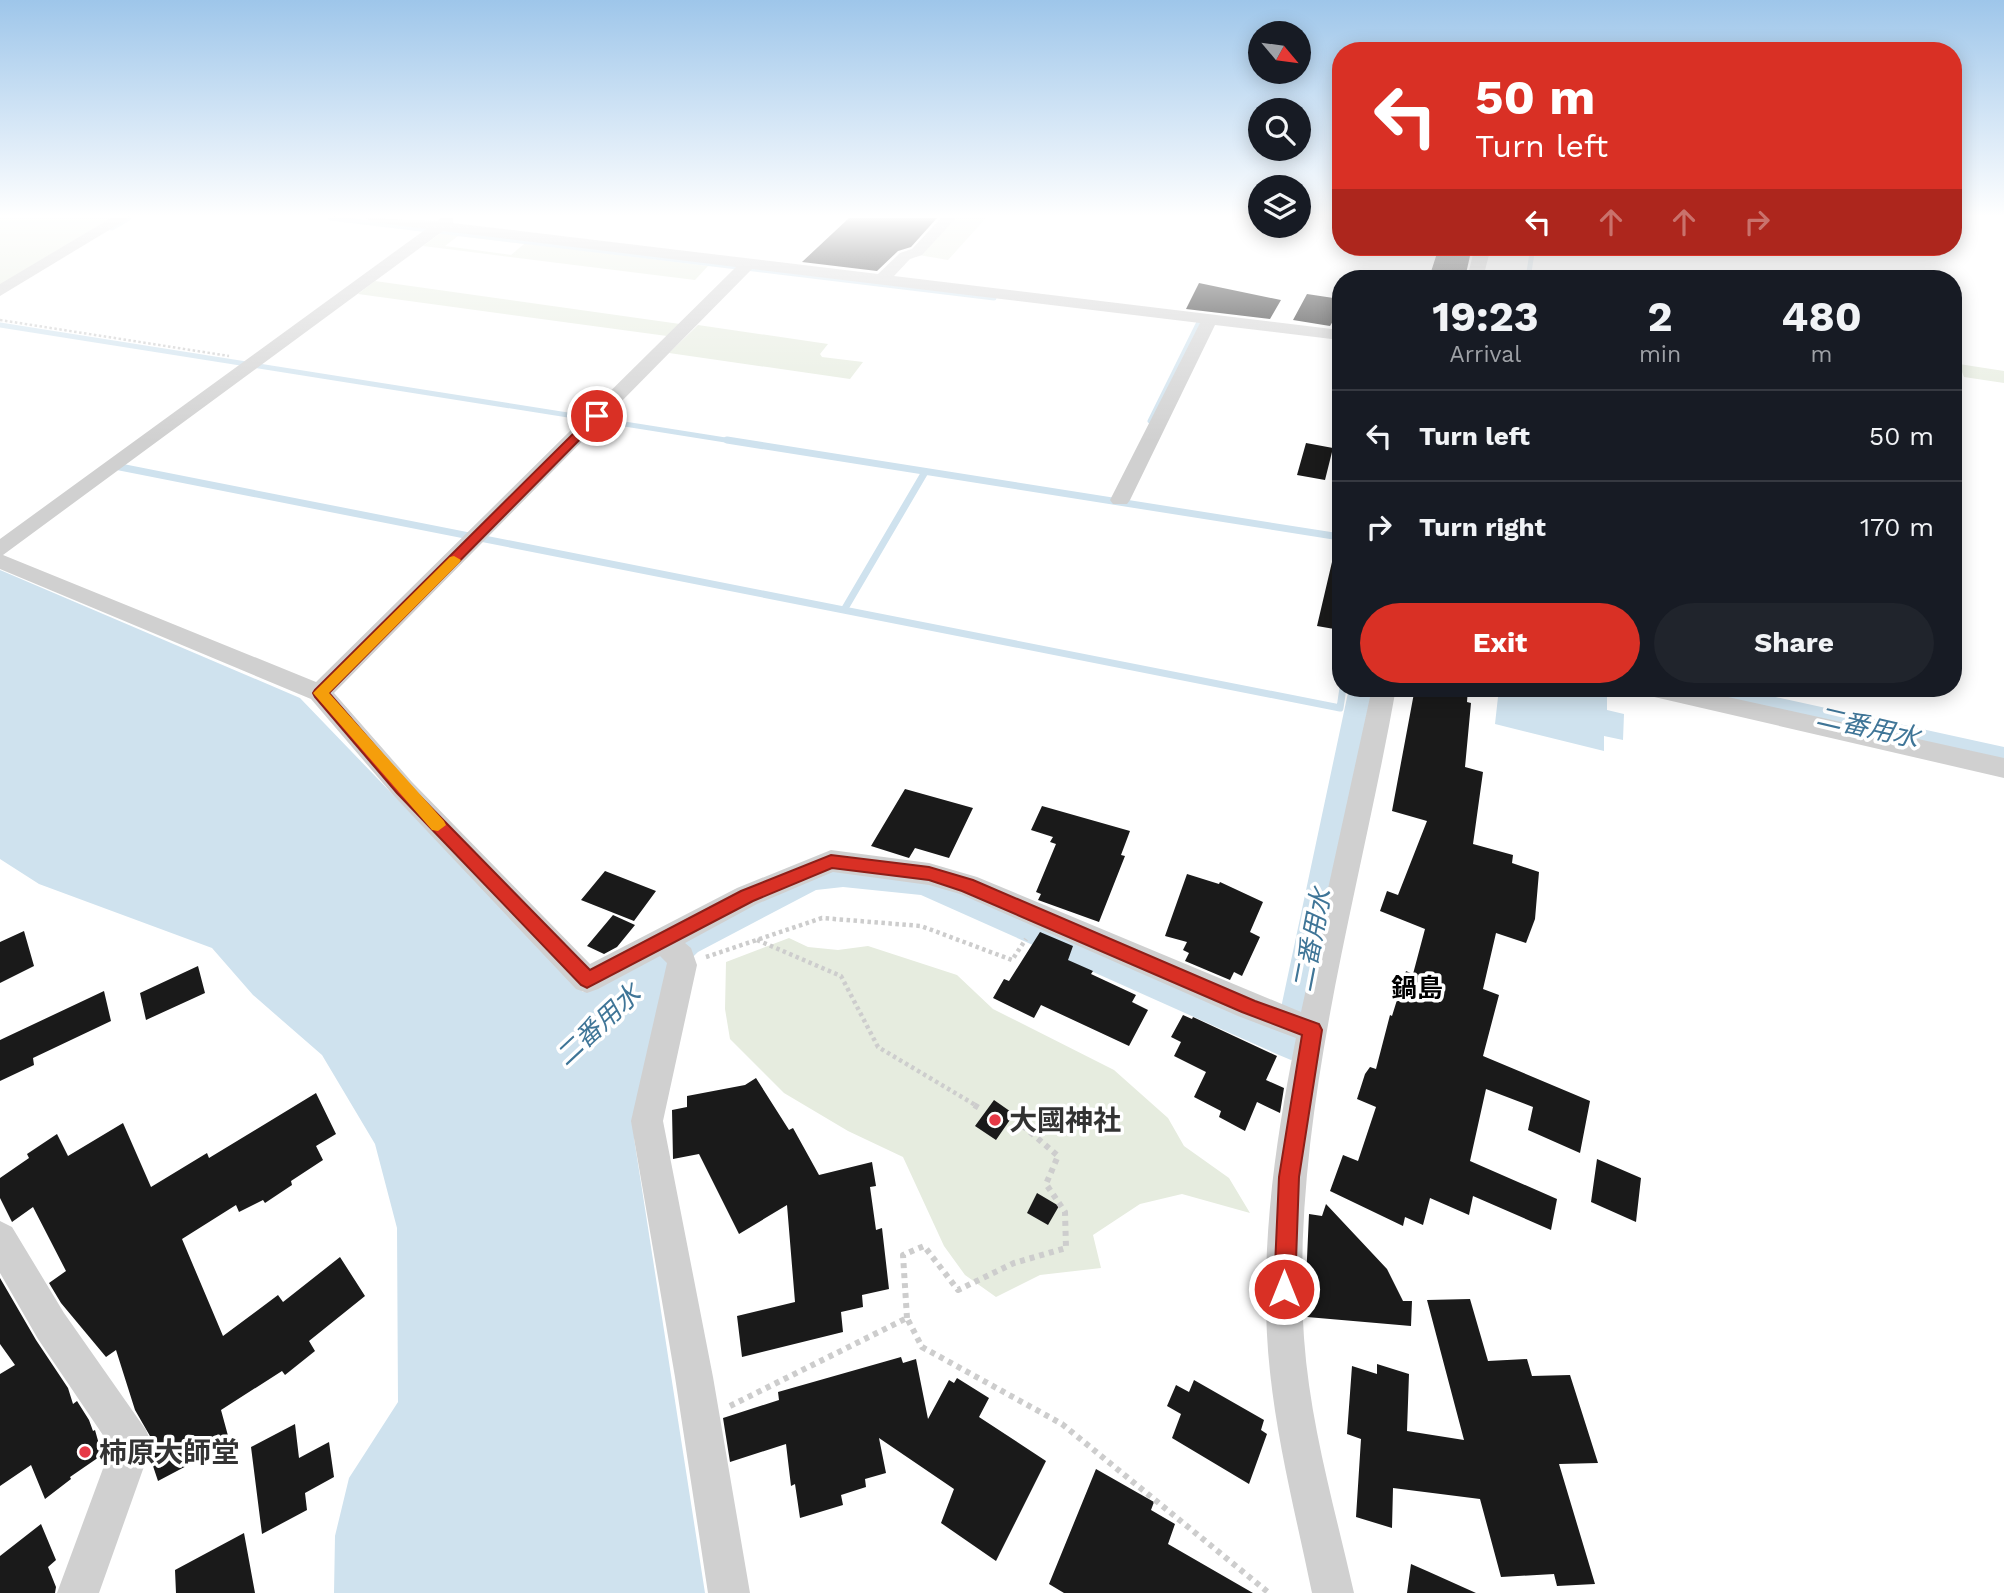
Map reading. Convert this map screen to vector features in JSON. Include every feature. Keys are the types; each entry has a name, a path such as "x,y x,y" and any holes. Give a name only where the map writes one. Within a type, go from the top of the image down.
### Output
{"street":[{"path":"0,549 351,292"},
{"path":"320,693 720,292"},
{"path":"986,292 1332,334"},
{"path":"1120,500 1210,319"},
{"path":"0,561 320,693 403,789 587,980 674,952 747,896 831,862 929,874 967,885 1296,1024"},
{"path":"1333,1593 1293,1399 1286,1340 1284,1263 1296,1024 1354,817 1382,697"},
{"path":"1690,697 2004,768"},
{"path":"674,952 647,1121 729,1593"},
{"path":"0,1239 51,1326 132,1444 78,1593"}],"path":[{"path":"0,320 254,364"},
{"path":"674,952 757,940 822,918 920,926 1012,960 1028,935"},
{"path":"757,940 841,976 878,1047 981,1109"},
{"path":"1022,1125 1058,1156 1046,1184 1065,1212 1066,1248 1014,1263 958,1290 924,1246 903,1255 906,1318 922,1347 1062,1424 1269,1593"},
{"path":"701,1420 906,1318"}],"shaded area":[{"path":"455,292 680,324 667,336 358,294"},
{"path":"698,325 828,344 820,354 822,357 863,362 850,379 669,353"},
{"path":"1962,364 2004,371 2004,383 1964,377"},
{"path":"789,938 808,947 838,950 868,946 957,975 993,1009 1114,1070 1168,1118 1184,1146 1229,1178 1250,1213 1182,1194 1140,1204 1093,1235 1101,1268 1040,1275 996,1297 965,1275 944,1246 903,1157 848,1131 784,1093 730,1039 725,1009 726,962"}],"water":[{"path":"0,570 300,698 583,992 653,959 667,971 634,1138 705,1593 334,1593 335,1536 349,1478 398,1402 397,1228 375,1144 322,1055 253,995 212,948 39,884 0,859"},
{"path":"1498,697 1607,697 1607,710 1624,714 1623,740 1604,736 1604,751 1495,724"}],"building":[{"path":"1194,292 1244,292 1281,300 1270,319 1186,309"},
{"path":"1307,294 1332,298 1330,326 1293,320"},
{"path":"1306,443 1332,448 1325,480 1297,475"},
{"path":"1332,562 1332,629 1317,626"},
{"path":"1413,697 1467,697 1467,702 1471,703 1465,767 1483,772 1473,844 1513,855 1512,863 1539,872 1535,919 1526,943 1496,933 1483,989 1499,995 1483,1056 1590,1101 1580,1153 1528,1130 1533,1107 1486,1089 1470,1161 1557,1199 1551,1230 1473,1196 1469,1215 1430,1198 1423,1225 1405,1217 1403,1226 1330,1191 1343,1155 1358,1161 1376,1107 1357,1099 1365,1074 1370,1067 1376,1069 1390,1015 1392,1016 1406,971 1413,974 1425,929 1380,911 1387,891 1398,895 1427,821 1392,811"},
{"path":"905,789 973,808 949,858 915,848 909,858 871,846"},
{"path":"1042,806 1130,831 1121,855 1125,856 1099,922 1038,900 1041,894 1036,892 1056,844 1050,842 1053,837 1031,830"},
{"path":"605,871 656,891 634,921 581,900"},
{"path":"1187,874 1219,884 1220,882 1263,902 1250,932 1260,937 1242,976 1234,972 1230,980 1185,961 1189,953 1183,950 1187,942 1165,936"},
{"path":"613,915 635,925 617,947 604,954 587,946"},
{"path":"24,931 34,966 0,983 0,942"},
{"path":"1040,932 1073,946 1068,960 1136,995 1132,1002 1148,1010 1129,1046 1041,1005 1034,1018 993,998 1004,979 1009,981"},
{"path":"198,966 205,993 146,1020 140,993"},
{"path":"104,991 111,1021 33,1058 34,1065 0,1081 0,1040"},
{"path":"1183,1015 1192,1019 1193,1017 1277,1056 1266,1080 1284,1088 1280,1113 1257,1102 1245,1131 1219,1117 1221,1111 1194,1097 1206,1072 1174,1056 1181,1042 1171,1037"},
{"path":"756,1078 789,1130 793,1128 819,1175 872,1162 876,1186 870,1187 876,1230 882,1228 889,1289 862,1295 863,1307 841,1312 843,1332 742,1357 737,1316 795,1302 787,1205 739,1234 699,1154 673,1159 672,1110 687,1107 687,1096 745,1085"},
{"path":"316,1093 336,1134 316,1146 323,1160 291,1181 292,1185 265,1203 263,1200 239,1212 236,1205 182,1239 223,1336 278,1295 283,1302 340,1257 365,1296 309,1341 315,1351 285,1375 282,1371 221,1410 230,1443 158,1481 150,1457 154,1443 135,1410 116,1350 106,1357 61,1303 49,1283 66,1271 33,1207 12,1222 0,1198 0,1178 29,1158 27,1154 57,1134 68,1156 123,1123 151,1187 207,1153 209,1158"},
{"name":"大國神社","path":"994,1100 1014,1114 996,1140 975,1126"},
{"path":"1597,1159 1641,1178 1636,1222 1591,1202"},
{"path":"1037,1193 1059,1206 1048,1225 1027,1213"},
{"path":"1326,1204 1387,1269 1403,1301 1412,1301 1411,1326 1307,1317 1309,1214 1322,1216"},
{"path":"0,1278 68,1388 73,1404 77,1401 93,1431 95,1430 102,1455 70,1477 71,1479 45,1499 31,1465 0,1486 0,1374 15,1365 0,1344"},
{"path":"1470,1299 1488,1361 1527,1359 1532,1376 1570,1375 1598,1463 1559,1464 1595,1584 1557,1586 1554,1574 1501,1577 1480,1499 1393,1488 1392,1528 1356,1517 1361,1439 1347,1434 1352,1366 1377,1374 1377,1364 1409,1374 1407,1431 1464,1440 1427,1300"},
{"path":"901,1357 903,1363 916,1359 928,1419 949,1380 954,1383 957,1378 989,1398 979,1417 1046,1461 996,1561 941,1523 954,1489 879,1438 886,1473 865,1479 866,1487 841,1495 843,1505 800,1518 795,1484 791,1486 786,1444 730,1462 723,1418 779,1400 778,1392"},
{"path":"1194,1380 1264,1420 1261,1430 1267,1434 1249,1484 1172,1438 1181,1414 1167,1406 1176,1385 1189,1392"},
{"path":"295,1424 299,1458 329,1442 334,1477 305,1493 307,1510 262,1534 251,1447"},
{"path":"1096,1469 1154,1502 1151,1510 1175,1524 1168,1544 1253,1593 1064,1593 1049,1584"},
{"path":"41,1524 56,1560 48,1567 56,1587 55,1593 0,1593 0,1556"},
{"path":"244,1533 255,1593 176,1593 175,1570"},
{"path":"1411,1564 1427,1571 1476,1593 1407,1593"}],"waterway":[{"path":"947,292 994,298"},
{"path":"1150,421 1199,322"},
{"path":"0,325 738,442"},
{"path":"727,440 1332,536"},
{"path":"120,467 1340,708 1342,697"},
{"path":"844,610 925,472"},
{"name":"二番用水","path":"633,992 686,942 811,878 843,874 925,882 1291,1044 1361,697"},
{"name":"二番用水","path":"1731,697 2004,758"}],"slow traffic":[{"path":"438,825 403,789 320,693 454,560"}],"place":[{"name":"大國神社","path":"995,1120"},
{"name":"柿原大師堂","path":"85,1452"}],"district":[{"name":"鍋島","path":"1417,988"}],"route":[{"path":"597,416 336,680 320,693 403,789 587,980 664,942 747,896 831,862 929,874 967,885 1249,1006 1312,1030 1289,1177 1284,1289"}]}
